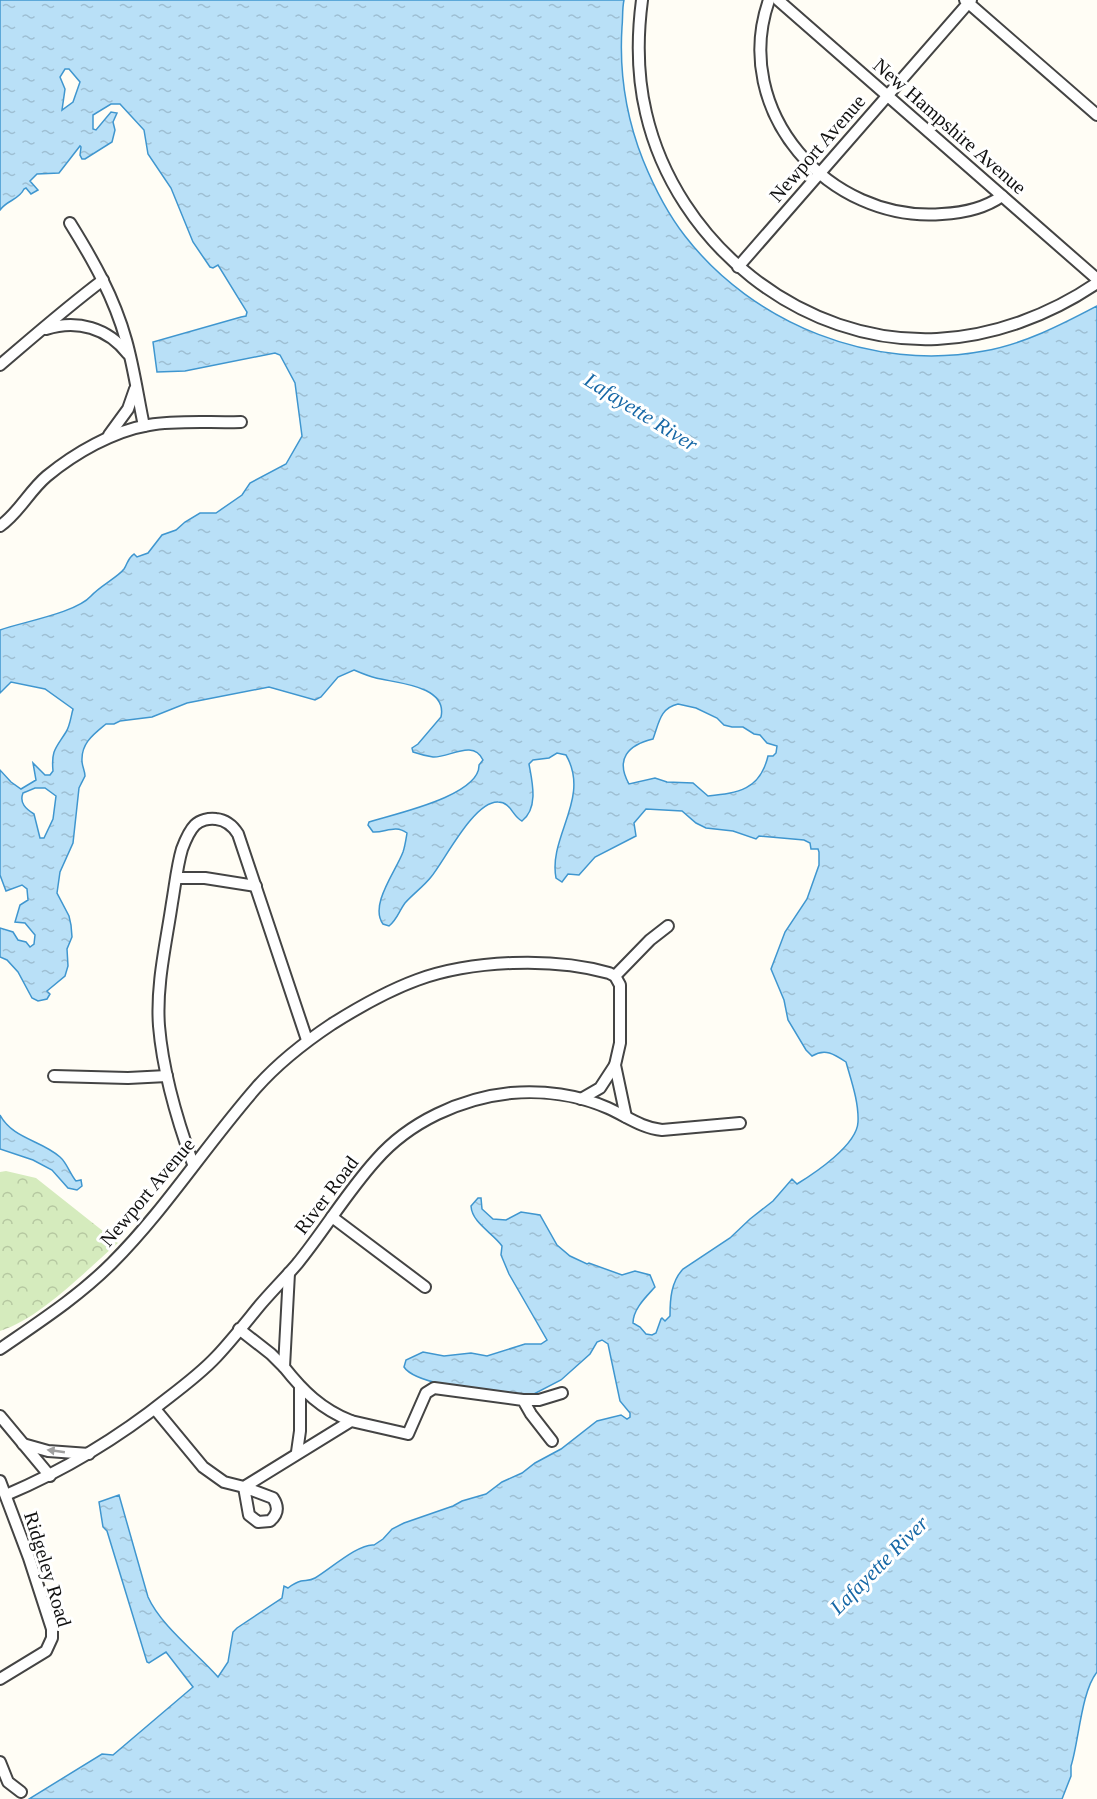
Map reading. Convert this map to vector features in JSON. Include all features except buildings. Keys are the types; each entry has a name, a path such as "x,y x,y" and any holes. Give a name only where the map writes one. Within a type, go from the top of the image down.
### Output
{"street":[{"path":"642,0 638,52 641,84 657,150 671,183 685,206 738,267 763,286 811,314 862,331 911,339 960,337 1021,322 1055,309 1097,281"},
{"path":"769,0 762,27 761,43 763,74 767,90 786,134 804,160 819,173 873,206 904,213 934,215 961,212 987,205 1002,195"},
{"name":"New Hampshire Avenue","path":"778,0 1097,281"},
{"path":"968,1 1097,115"},
{"name":"Newport Avenue","path":"738,267 968,1"},
{"path":"70,223 98,268 118,318 130,357 144,426"},
{"path":"0,365 103,280"},
{"path":"44,329 72,324 86,326 112,338 130,357"},
{"path":"105,440 128,409 136,387"},
{"path":"0,526 17,511 50,474 119,433 144,426 241,422"},
{"path":"193,1164 167,1076 162,1049 159,999 161,970 183,846 196,824 203,820 219,819 227,822 238,834 307,1040"},
{"path":"177,878 224,880 256,886"},
{"path":"581,1099 600,1088 615,1065 620,1043 620,985 615,976 650,940 668,926"},
{"name":"Newport Avenue","path":"0,1349 57,1310 112,1263 156,1214 193,1164 274,1068 307,1040 351,1012 418,979 495,963 549,963 599,970 615,976"},
{"path":"615,1065 626,1117"},
{"path":"54,1076 128,1078 167,1076"},
{"name":"River Road","path":"6,1495 50,1476 129,1429 208,1364 288,1273 375,1160 403,1136 442,1111 478,1099 510,1093 561,1094 606,1107 641,1125 662,1130 740,1123"},
{"path":"332,1217 425,1287"},
{"path":"284,1367 288,1273"},
{"path":"239,1329 271,1354 300,1388 322,1407 351,1420 408,1434 426,1393 434,1388 523,1400 539,1400 562,1394"},
{"path":"297,1452 301,1420 300,1388"},
{"path":"523,1400 552,1442"},
{"path":"155,1409 208,1471 224,1482 244,1487 351,1420"},
{"path":"0,1416 50,1476"},
{"path":"23,1444 48,1450 89,1454"},
{"name":"Ridgeley Road","path":"0,1481 48,1619 52,1638 46,1651 1,1678"},
{"path":"0,1762 8,1782 21,1792"}],"green space":[{"path":"6,1171 36,1178 118,1243 47,1305 15,1325 0,1331 0,1172"}],"water":[{"name":"Lafayette River","path":"0,0 624,0 621,44 625,95 637,144 661,200 685,236 713,267 745,294 780,317 818,334 859,347 900,354 942,356 984,351 1013,344 1056,327 1097,306 1097,1672 1087,1692 1071,1766 1071,1776 1062,1799 29,1799 102,1754 113,1755 193,1687 166,1652 149,1663 147,1662 107,1531 103,1527 99,1502 119,1495 148,1597 170,1629 218,1677 228,1662 233,1632 282,1598 284,1586 288,1588 299,1581 315,1578 352,1552 374,1545 392,1529 404,1523 486,1494 502,1482 522,1473 561,1449 597,1421 621,1415 627,1419 630,1417 630,1413 620,1401 608,1344 602,1340 597,1342 590,1354 561,1380 532,1395 517,1396 439,1383 411,1374 404,1367 406,1360 423,1352 444,1356 471,1353 487,1356 525,1344 541,1344 547,1340 509,1274 501,1255 502,1246 479,1223 472,1212 471,1206 478,1198 481,1198 482,1209 493,1219 506,1220 521,1212 540,1215 557,1245 570,1256 587,1264 622,1275 635,1271 650,1275 655,1287 638,1308 633,1323 646,1334 652,1335 656,1333 661,1319 665,1321 670,1316 674,1285 683,1269 730,1238 773,1201 792,1179 797,1184 834,1158 851,1140 856,1131 858,1114 846,1062 825,1052 812,1056 806,1050 788,1020 784,1000 771,969 785,932 807,899 819,865 818,849 811,849 810,843 804,840 759,836 756,839 733,831 706,828 682,811 646,809 634,823 636,836 595,857 579,875 568,874 562,882 556,878 555,863 574,787 572,771 566,755 557,753 549,758 533,760 529,764 533,794 531,809 522,821 506,804 498,802 489,804 479,811 431,877 405,903 394,921 389,926 383,924 379,907 381,898 403,852 407,833 398,829 373,832 368,825 369,822 415,809 451,795 466,786 476,776 483,760 479,754 467,750 439,757 413,752 412,748 441,717 441,706 436,698 418,687 373,677 354,670 338,677 321,697 315,700 269,687 187,703 152,717 106,724 93,735 82,755 85,776 79,788 73,843 60,872 57,893 71,925 72,937 67,949 68,966 65,976 47,991 50,994 47,999 38,1001 32,998 18,972 7,960 0,957 0,928 13,932 18,940 26,942 30,947 34,944 35,935 25,923 15,922 20,905 28,900 27,889 22,885 6,891 0,875 0,770 21,789 36,780 33,763 45,775 50,775 53,771 55,750 67,730 73,709 45,689 11,682 0,693 0,630 61,612 84,602 121,572 134,554 137,557 148,553 162,535 176,530 200,513 216,513 242,495 250,483 286,464 302,436 295,383 280,355 275,353 185,371 157,372 153,342 246,316 247,312 218,265 210,267 193,242 171,188 148,154 144,130 120,104 111,104 93,115 93,129 96,130 111,112 117,113 113,122 115,130 112,142 85,159 82,159 80,155 80,146 59,173 37,174 30,181 38,190 31,194 26,188 24,189 19,196 0,210","holes":["65,69 69,69 80,82 73,102 62,110 65,89 60,77","678,704 696,708 717,718 724,725 743,727 760,735 767,743 777,746 776,753 768,756 764,767 753,783 746,788 729,793 708,796 693,783 667,782 655,778 629,784 623,767 626,754 637,745 653,739 661,717 672,706","35,788 45,788 56,796 53,819 44,838 40,838 34,814 23,803 23,793"]},
{"path":"0,1115 12,1129 60,1157 76,1181 81,1180 82,1186 77,1190 68,1188 52,1170 33,1160 0,1149"}]}
